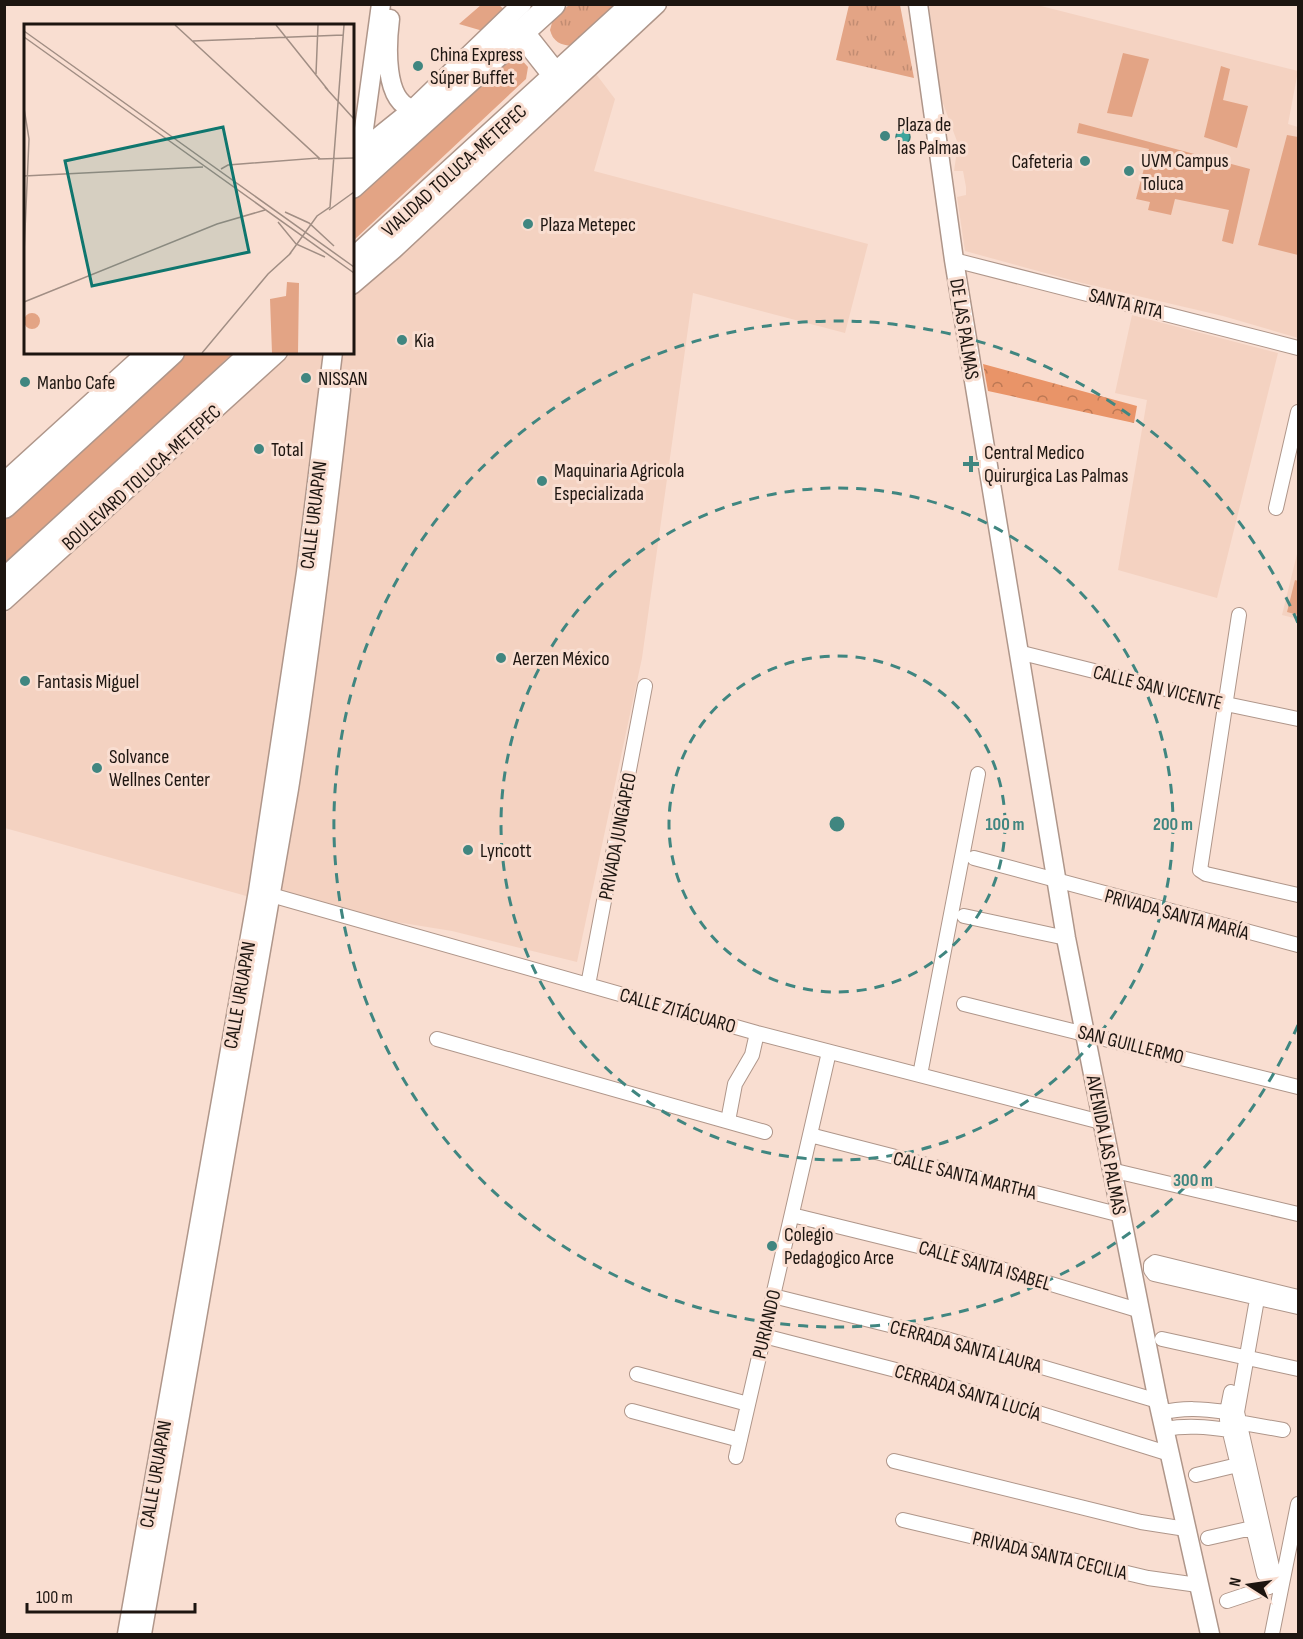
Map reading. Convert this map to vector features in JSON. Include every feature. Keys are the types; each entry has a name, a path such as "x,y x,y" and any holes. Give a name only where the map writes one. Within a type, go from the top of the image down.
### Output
{"highway":[{"path":"354,184 553,4"},
{"name":"VIALIDAD TOLUCA-METEPEC","path":"354,260 577,66 634,4"},
{"path":"522,33 577,66"},
{"path":"402,142 409,112 441,106"},
{"path":"4,506 170,354"},
{"path":"4,581 252,354"}],"main road":[{"path":"355,157 363,136 381,4"},
{"path":"392,4 388,40 392,86 409,112"},
{"path":"355,157 409,112 522,4"},
{"path":"354,283 393,250 577,66 657,4"},
{"name":"DE LAS PALMAS","path":"918,4 954,260 1017,652"},
{"path":"4,482 145,354"},
{"name":"BOULEVARD TOLUCA-METEPEC","path":"4,601 276,354"},
{"name":"CALLE URUAPAN","path":"265,893 333,354"},
{"name":"CALLE URUAPAN","path":"128,1635 307,672 345,354"},
{"name":"AVENIDA LAS PALMAS","path":"1017,652 1066,938 1101,1122 1142,1311 1161,1414 1210,1635"},
{"name":"CALLE URUAPAN","path":"142,1635 209,1205"}],"street":[{"name":"SANTA RITA","path":"954,260 1299,348"},
{"path":"1276,508 1299,412"},
{"path":"1239,615 1200,870 1206,874 1298,895"},
{"name":"CALLE SAN VICENTE","path":"1017,652 1226,704 1299,719"},
{"name":"PRIVADA JUNGAPEO","path":"588,985 645,686"},
{"path":"920,1075 978,774"},
{"name":"PRIVADA SANTA MARÍA","path":"974,858 1299,945"},
{"name":"CALLE ZITÁCUARO","path":"265,893 757,1033 1101,1122"},
{"path":"964,916 1066,938"},
{"name":"SAN GUILLERMO","path":"964,1004 1085,1032 1299,1087"},
{"path":"728,1121 735,1084 752,1055 757,1033"},
{"path":"437,1039 765,1132"},
{"name":"PURIANDO","path":"736,1457 829,1052"},
{"name":"CALLE SANTA MARTHA","path":"810,1135 1121,1215"},
{"path":"1111,1170 1299,1214"},
{"name":"CALLE SANTA ISABEL","path":"792,1215 951,1254 1142,1311"},
{"path":"1299,1298 1255,1292 1154,1274 1151,1265 1155,1263 1255,1292 1299,1306"},
{"path":"1227,1601 1269,1587 1270,1578 1264,1574 1258,1527 1243,1463 1230,1421 1255,1292"},
{"name":"CERRADA SANTA LAURA","path":"773,1296 946,1338 1161,1414"},
{"name":"CERRADA SANTA LUCÍA","path":"764,1336 919,1376 1170,1454"},
{"path":"1162,1339 1299,1369"},
{"path":"636,1374 748,1404"},
{"path":"632,1411 740,1440"},
{"path":"1161,1414 1200,1426 1230,1421 1283,1430"},
{"path":"894,1461 1141,1522 1186,1529"},
{"path":"1196,1475 1243,1463"},
{"path":"1272,1635 1299,1504"},
{"name":"PRIVADA SANTA CECILIA","path":"903,1520 1148,1578 1198,1585"},
{"path":"1208,1538 1258,1527"}],"shaded area":[{"name":"UVM Campus Toluca","path":"929,5 1037,5 1298,71 1288,124 1298,127 1298,338 1223,316 1082,283 965,251 957,197 966,195 966,187 963,171 954,171 958,144 941,98"},
{"path":"593,70 615,99 594,171 868,244 845,333 693,293 642,658 577,962 452,931 260,900 5,828 5,614 291,354 354,354 354,297"},
{"path":"1132,315 1278,353 1217,598 1118,570 1147,400 1115,393"},
{"path":"1298,550 1298,619 1282,615"}],"green space":[{"path":"481,5 499,5 506,11 483,31 459,24"},
{"path":"569,5 619,5 572,46 558,42 550,30 553,19"},
{"path":"849,5 900,5 914,78 836,60"},
{"path":"1123,53 1149,59 1132,117 1107,113"},
{"path":"512,55 519,57 528,67 526,79 354,240 354,195"},
{"path":"1221,66 1230,69 1223,100 1248,106 1237,148 1204,137"},
{"path":"1079,123 1250,169 1233,244 1222,241 1229,210 1175,199 1171,215 1148,210 1150,202 1136,199 1149,149 1077,133"},
{"path":"1287,135 1298,137 1298,255 1258,245"},
{"path":"183,354 232,354 5,566 5,519"},
{"path":"983,364 1137,406 1134,423 988,391"},
{"path":"1295,580 1298,581 1298,615 1287,612"}],"water":[{"path":"903,130 908,132 910,137 908,142 903,144 898,142 896,137 898,132"}],"place":[{"name":"China Express Súper Buffet","path":"418,66"},
{"name":"Plaza de las Palmas","path":"885,136"},
{"name":"Cafeteria","path":"1085,161"},
{"name":"UVM Campus Toluca","path":"1129,171"},
{"name":"Plaza Metepec","path":"528,224"},
{"name":"Kia","path":"402,340"},
{"name":"NISSAN","path":"306,378"},
{"name":"Manbo Cafe","path":"25,382"},
{"name":"Total","path":"259,449"},
{"name":"Central Medico Quirurgica Las Palmas","path":"971,464"},
{"name":"Maquinaria Agricola Especializada","path":"542,481"},
{"name":"Aerzen México","path":"501,658"},
{"name":"Fantasis Miguel","path":"25,681"},
{"name":"Solvance Wellnes Center","path":"97,768"},
{"name":"Lyncott","path":"468,850"},
{"name":"Colegio Pedagogico Arce","path":"772,1246"}]}
